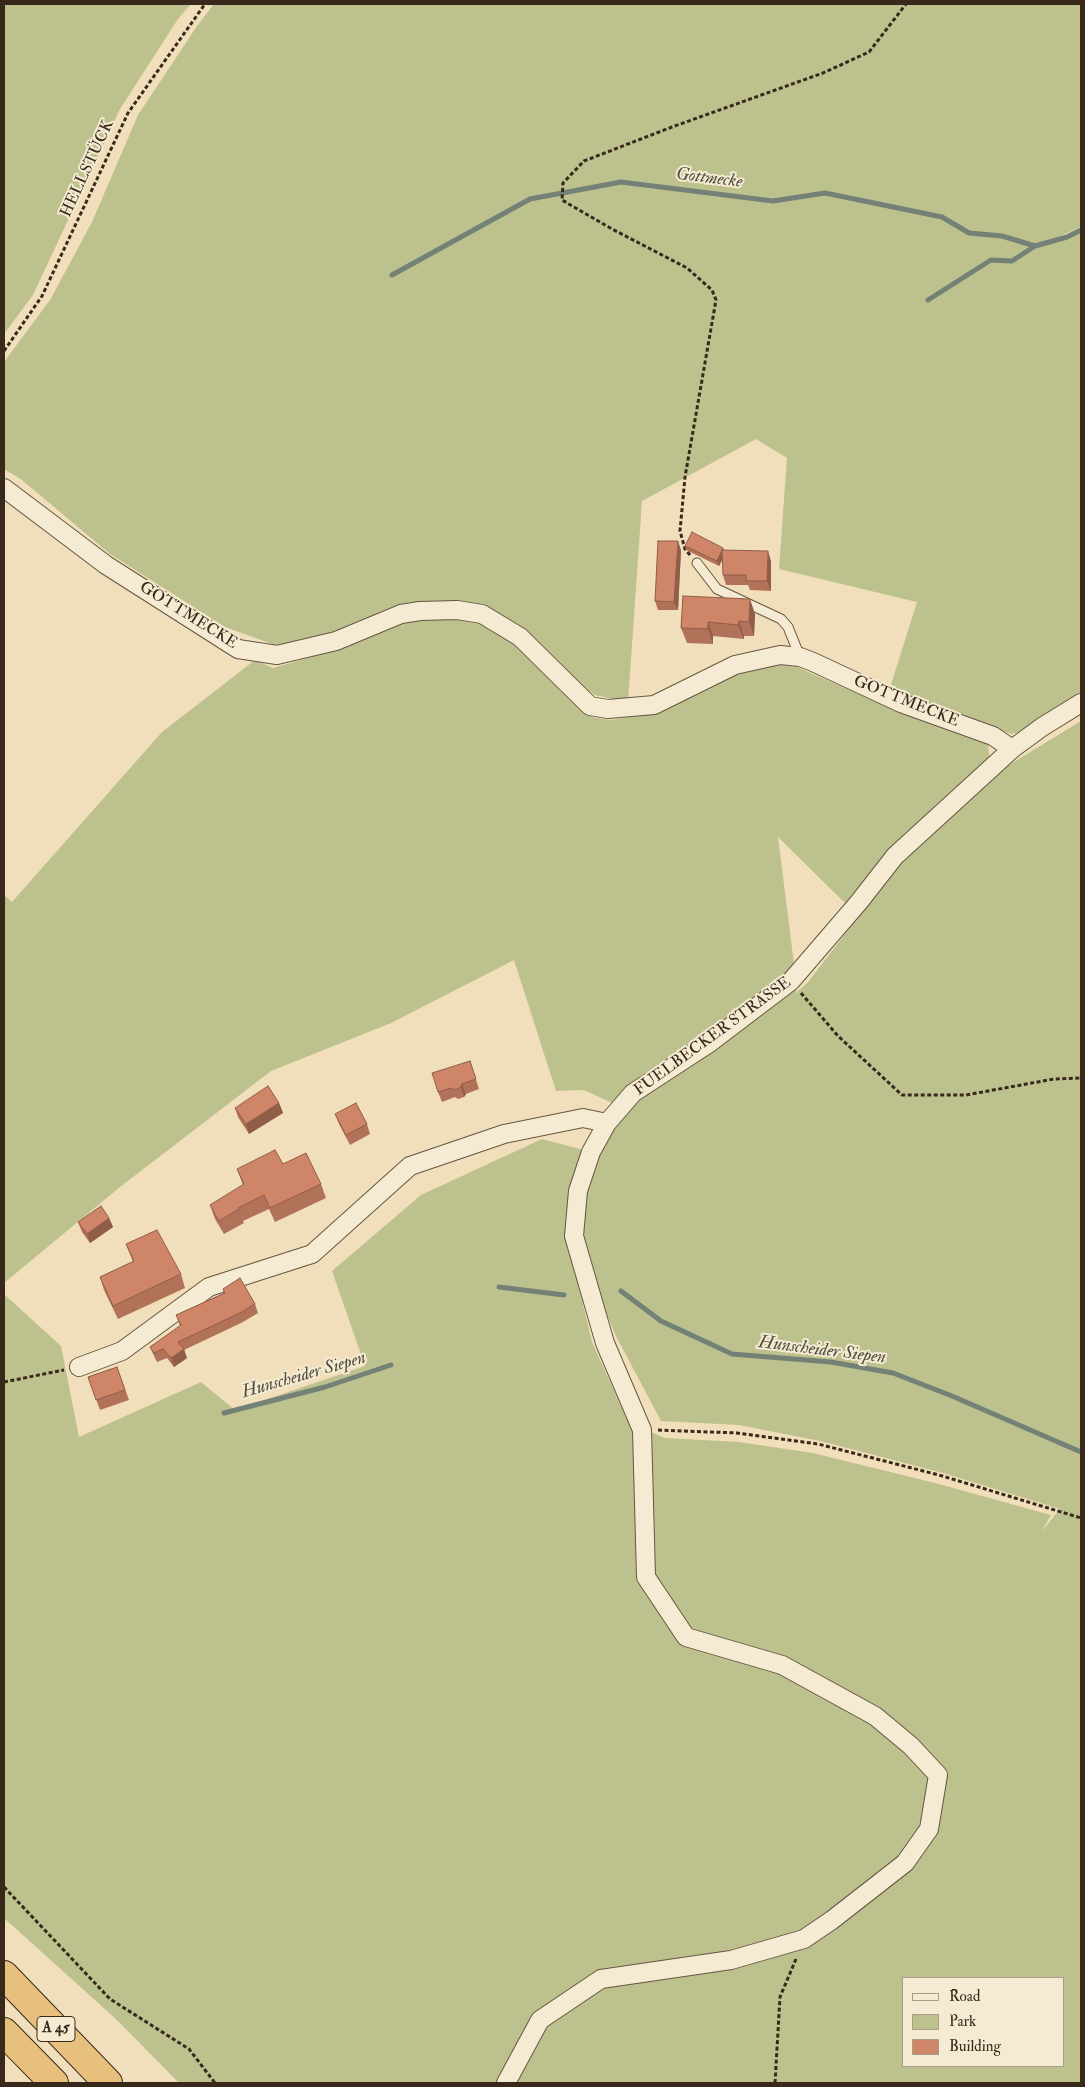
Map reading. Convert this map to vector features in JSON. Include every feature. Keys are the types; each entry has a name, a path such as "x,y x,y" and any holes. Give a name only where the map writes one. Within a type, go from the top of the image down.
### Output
{"highway":[{"name":"A 45","path":"4,1975 108,2083"},
{"name":"A 45","path":"4,2032 54,2083"}],"street":[{"name":"GOTTMECKE","path":"4,488 106,565 238,649 277,655 336,642 401,614 420,610 457,610 482,614 520,637 590,706 608,709 654,705 735,665 780,655 800,657 901,703 993,736 1012,749"},
{"name":"FUELBECKER STRASSE","path":"506,2083 540,2020 601,1979 731,1960 804,1939 832,1920 905,1863 929,1829 938,1775 911,1746 875,1716 791,1669 686,1637 646,1577 642,1430 605,1344 574,1236 578,1191 591,1152 607,1123 634,1093 708,1044 791,981 859,902 894,856 1012,749 1042,727 1081,704"},
{"path":"79,1367 122,1351 209,1287 312,1254 410,1166 513,1132 583,1118 607,1123"}],"lane":[{"path":"697,563 717,588 781,619 788,627 800,657"}],"path":[{"name":"HELLSTÜCK","path":"4,352 42,296 128,112 205,4"},
{"path":"697,563 685,549 680,531 685,477 716,300 712,290 687,268 612,230 562,200 563,183 584,161 823,73 869,52 906,4"},
{"path":"791,981 838,1036 902,1096 966,1095 1054,1078 1081,1078"},
{"path":"4,1382 79,1367"},
{"path":"642,1430 737,1433 818,1444 939,1475 1081,1518"},
{"path":"4,1886 110,1999 188,2049 215,2083"},
{"path":"775,2083 780,1998 804,1939"}],"green space":[{"path":"4,4 191,4 178,19 120,109 33,295 4,334"},
{"path":"214,4 1081,4 1081,227 1056,238 1056,242 1081,232 1081,699 1029,730 1011,734 889,691 917,602 779,569 787,458 756,439 642,501 628,702 595,695 575,682 542,646 516,623 485,608 463,601 430,601 405,607 334,635 275,645 225,627 110,554 22,480 4,469 4,362 50,300 92,222 138,115 197,26"},
{"path":"457,616 478,621 525,651 592,717 611,720 649,714 747,669 775,664 797,667 890,708 988,742 989,756 993,758 847,905 778,837 797,988 796,993 808,982 902,860 1007,764 1009,765 1081,721 1081,2083 179,2083 117,2020 4,1918 4,1294 61,1346 79,1437 201,1382 235,1410 365,1366 332,1271 421,1195 542,1139 591,1152 621,1107 584,1090 556,1091 514,960 391,1023 271,1071 120,1187 4,1283 4,895 12,902 162,732 255,660 273,668 339,649 402,622 420,618","holes":["566,1234 574,1236 616,1336 661,1421 739,1425 820,1441 943,1473 1060,1509 1042,1531 1051,1515 935,1483 813,1453 739,1442 665,1438 628,1422 592,1342"]}],"building":[{"path":"692,532 723,548 717,561 685,546"},
{"path":"658,541 678,541 674,602 655,601"},
{"path":"722,550 768,551 767,581 746,581 746,575 723,575"},
{"path":"683,596 750,599 749,622 739,621 738,625 708,622 708,629 681,628"},
{"path":"470,1061 476,1079 462,1084 461,1087 455,1090 451,1088 438,1092 432,1073"},
{"path":"268,1086 279,1103 246,1124 235,1108"},
{"path":"356,1103 367,1124 346,1135 335,1114"},
{"path":"275,1150 283,1164 306,1153 321,1184 270,1208 264,1195 238,1208 219,1221 210,1205 244,1184 237,1169"},
{"path":"101,1206 109,1218 87,1234 78,1222"},
{"path":"157,1230 181,1274 113,1306 100,1277 134,1261 126,1244"},
{"path":"240,1278 255,1304 178,1342 184,1349 171,1358 163,1349 154,1353 150,1347 181,1325 176,1315 225,1293 223,1289"},
{"path":"117,1367 125,1390 96,1400 88,1377"}],"waterway":[{"name":"Gottmecke","path":"392,275 530,199 621,182 773,201 825,193 942,217 969,233 1002,236 1035,246 1067,237 1081,230"},
{"name":"Gottmecke","path":"928,300 991,260 1012,261 1035,246"},
{"name":"Hunscheider Siepen","path":"499,1287 564,1295"},
{"name":"Hunscheider Siepen","path":"621,1291 661,1321 732,1354 831,1362 893,1373 952,1396 1081,1452"},
{"name":"Hunscheider Siepen","path":"224,1413 325,1387 391,1365"}]}
